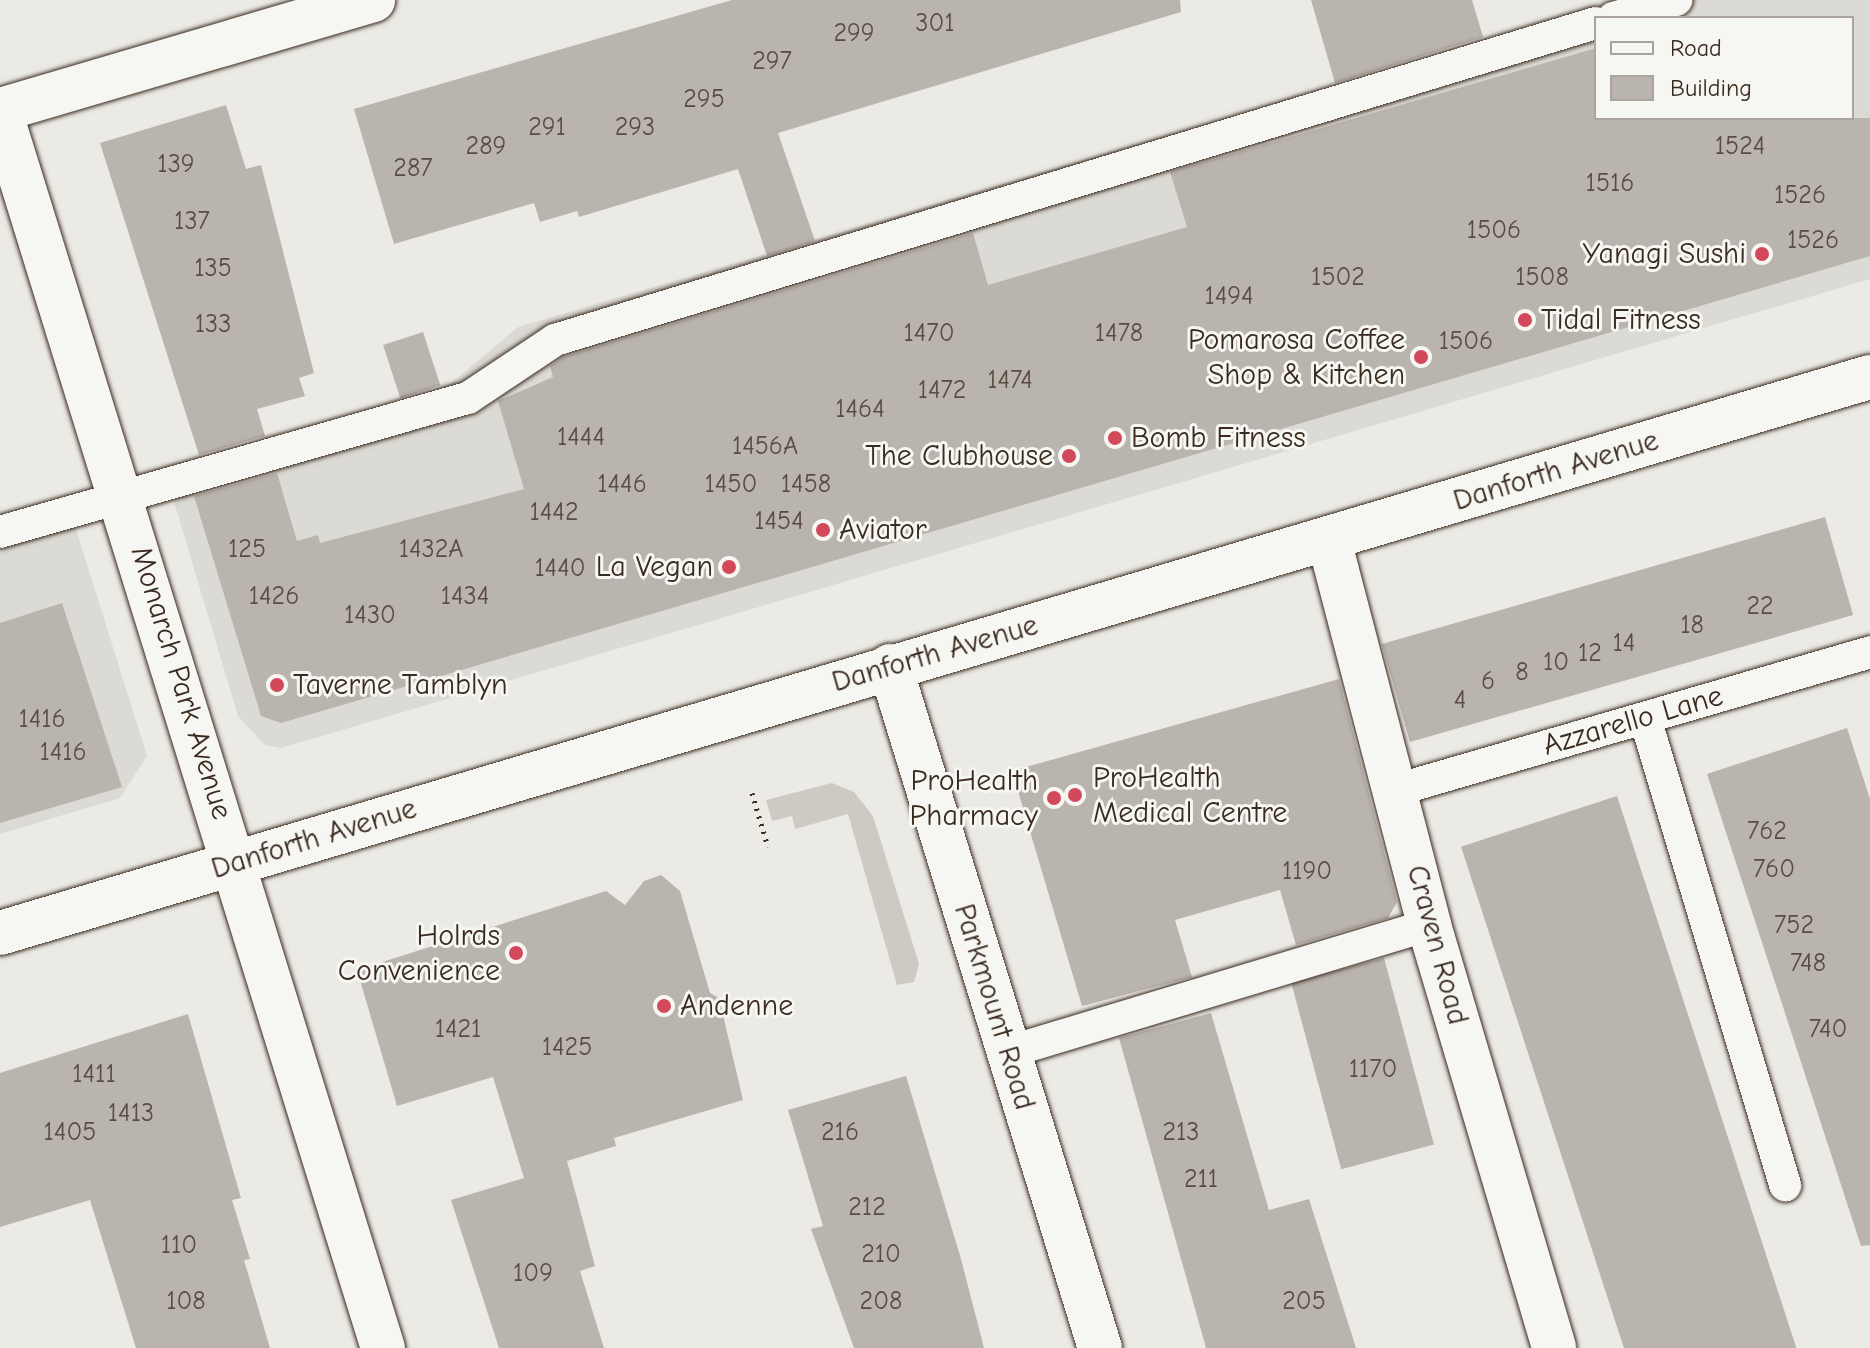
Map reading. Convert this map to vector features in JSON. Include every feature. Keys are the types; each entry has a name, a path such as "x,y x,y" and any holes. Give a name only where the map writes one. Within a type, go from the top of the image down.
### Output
{"street":[{"path":"0,111 373,0"},
{"name":"Monarch Park Avenue","path":"0,111 123,493 383,1348"},
{"name":"Danforth Avenue","path":"0,933 1870,377"},
{"name":"Craven Road","path":"1329,540 1429,925 1554,1348"},
{"name":"Parkmount Road","path":"890,666 1100,1348"}],"lane":[{"path":"1620,16 1676,0"},
{"path":"0,532 123,493 468,398 555,340 1594,24"},
{"name":"Azzarello Lane","path":"1396,790 1870,652"},
{"path":"1645,718 1785,1186"},
{"path":"1008,1052 1429,925"}],"path":[{"path":"752,793 768,847"}],"shaded area":[{"path":"1626,0 1870,0 1870,279 281,748 265,745 238,716 164,468 443,390 518,327"},
{"path":"66,497 147,756 120,798 0,834 0,517"},
{"path":"832,783 854,792 873,816 919,964 914,982 897,985 848,814 795,829 792,816 772,821 766,800"}],"building":[{"path":"732,0 1180,0 1181,12 778,133 815,241 767,256 738,169 579,217 577,211 540,222 534,203 394,244 354,109"},
{"path":"1311,0 1472,0 1483,37 1335,83"},
{"path":"1594,49 1594,120 1870,118 1870,256 281,723 261,716 194,496 277,473 297,541 318,535 320,543 524,489 498,401 553,377 550,366 563,357 973,233 988,285 1187,227 1170,172"},
{"path":"226,105 246,169 261,165 314,373 299,378 305,396 257,409 265,436 199,455 100,143"},
{"path":"423,332 440,385 400,398 383,345"},
{"path":"1825,517 1853,615 1410,742 1382,644"},
{"path":"62,603 122,787 0,823 0,623"},
{"path":"1339,679 1397,902 1388,918 1296,945 1280,890 1175,920 1192,977 1082,1006 1012,771"},
{"path":"1847,728 1870,799 1870,1245 1861,1246 1707,774"},
{"path":"1617,796 1796,1348 1624,1348 1461,847"},
{"path":"661,875 680,891 710,993 719,998 743,1100 614,1138 616,1146 567,1161 595,1266 580,1271 604,1348 499,1348 451,1200 524,1178 493,1077 397,1106 357,970 606,891 625,905 644,881"},
{"path":"1384,958 1434,1144 1341,1169 1291,983"},
{"path":"1211,1013 1269,1210 1309,1199 1356,1348 1206,1348 1119,1038"},
{"path":"188,1014 241,1198 232,1200 250,1259 244,1260 270,1348 136,1348 90,1200 0,1227 0,1073"},
{"path":"906,1076 961,1259 984,1348 854,1348 811,1229 823,1226 788,1110"}],"place":[{"name":"Yanagi Sushi","path":"1762,254"},
{"name":"Tidal Fitness","path":"1525,320"},
{"name":"Pomarosa Coffee Shop & Kitchen","path":"1421,357"},
{"name":"Bomb Fitness","path":"1115,438"},
{"name":"The Clubhouse","path":"1069,456"},
{"name":"Aviator","path":"823,530"},
{"name":"La Vegan","path":"729,567"},
{"name":"Taverne Tamblyn","path":"277,685"},
{"name":"ProHealth Medical Centre","path":"1075,795"},
{"name":"ProHealth Pharmacy","path":"1054,798"},
{"name":"Holrds Convenience","path":"516,953"},
{"name":"Andenne","path":"664,1006"}]}
